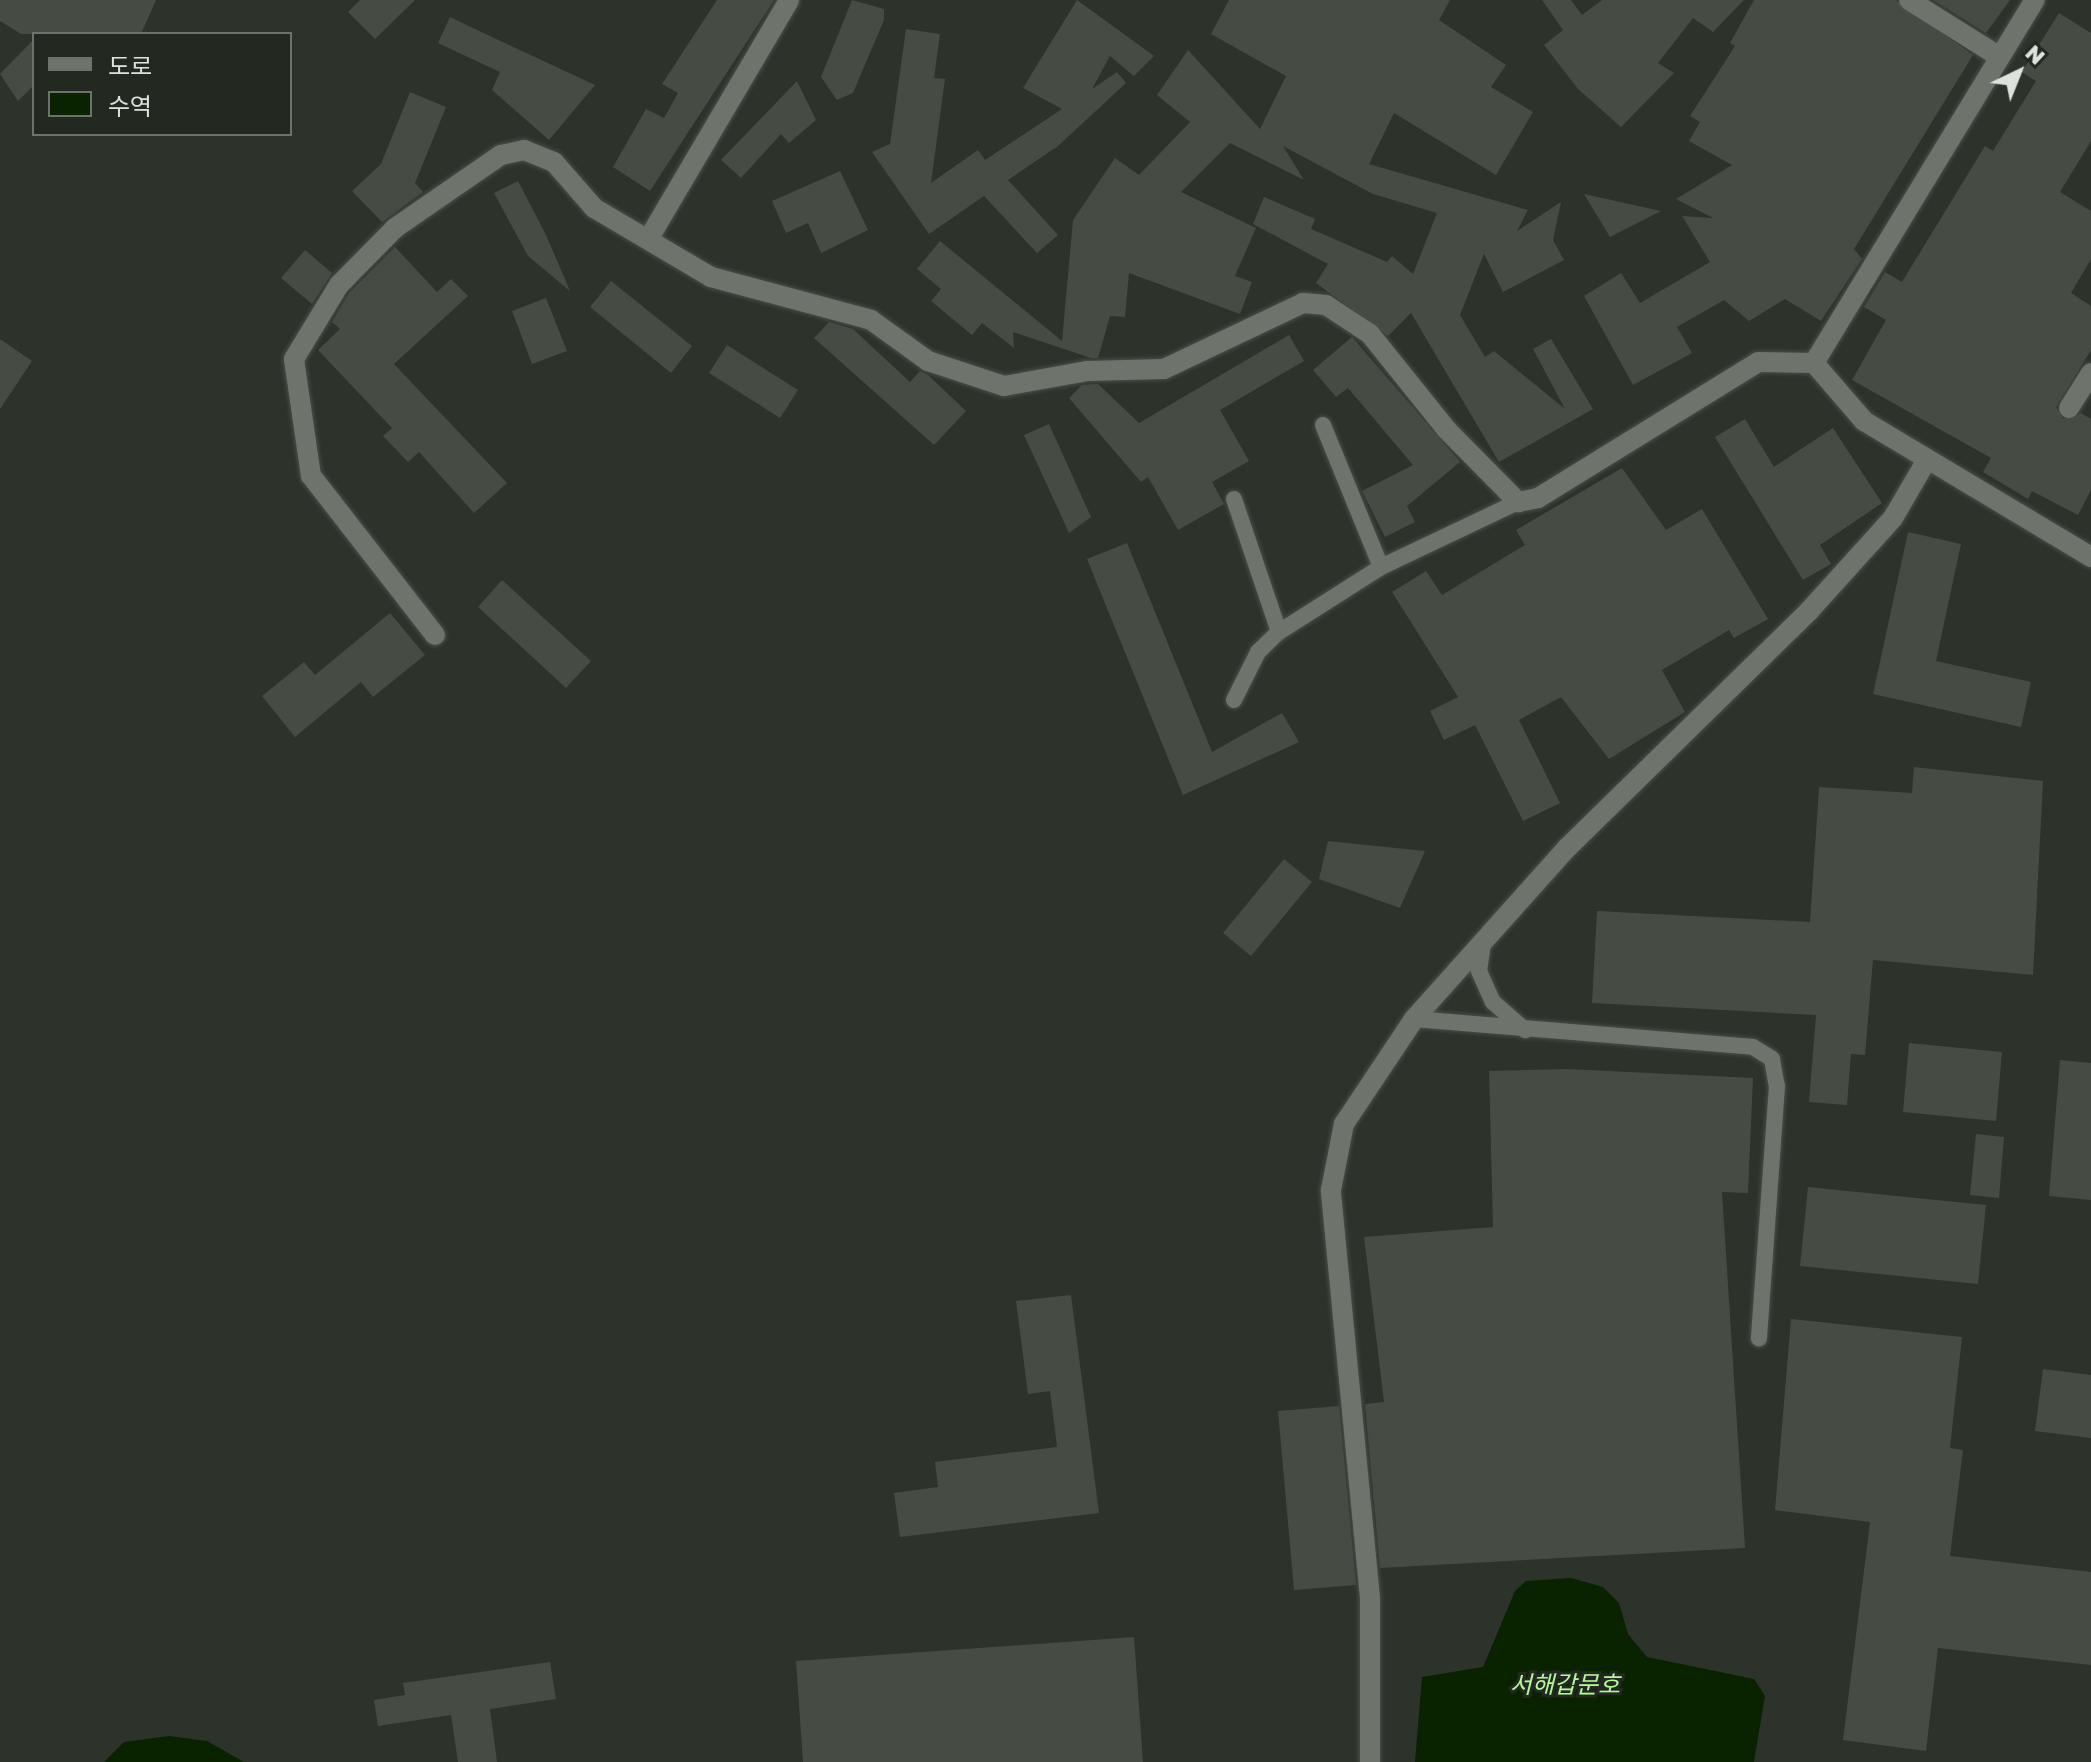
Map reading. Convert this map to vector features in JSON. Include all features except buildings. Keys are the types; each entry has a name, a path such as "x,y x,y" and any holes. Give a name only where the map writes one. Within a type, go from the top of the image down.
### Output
{"street":[{"path":"649,238 789,0"},
{"path":"1909,0 2000,57"},
{"path":"1814,363 2035,0"},
{"path":"435,635 311,476 294,359 339,285 395,228 501,155 524,150 554,162 594,208 711,277 871,320 928,361 1004,386 1087,371 1164,369 1303,303 1326,305 1370,334 1446,429 1518,502 1538,498 1758,362 1814,363 1864,421 1925,463 2091,557"},
{"path":"2069,408 2091,373"},
{"path":"1370,1762 1370,1598 1331,1190 1344,1124 1414,1019 1647,766 1809,611 1893,518 1925,463"}],"lane":[{"path":"1323,425 1381,567"},
{"path":"1234,499 1279,632"},
{"path":"1234,700 1258,652 1279,632 1381,567 1518,502"},
{"path":"1483,943 1479,971 1493,1002 1525,1030"},
{"path":"1414,1019 1753,1047 1772,1059 1777,1086 1759,1338"}],"water":[{"name":"서해갑문호","path":"1571,1578 1603,1587 1619,1603 1628,1634 1647,1657 1754,1679 1765,1696 1754,1762 1415,1762 1422,1677 1483,1667 1515,1591 1526,1581"},
{"path":"169,1736 207,1741 244,1762 104,1762 124,1742"}]}
